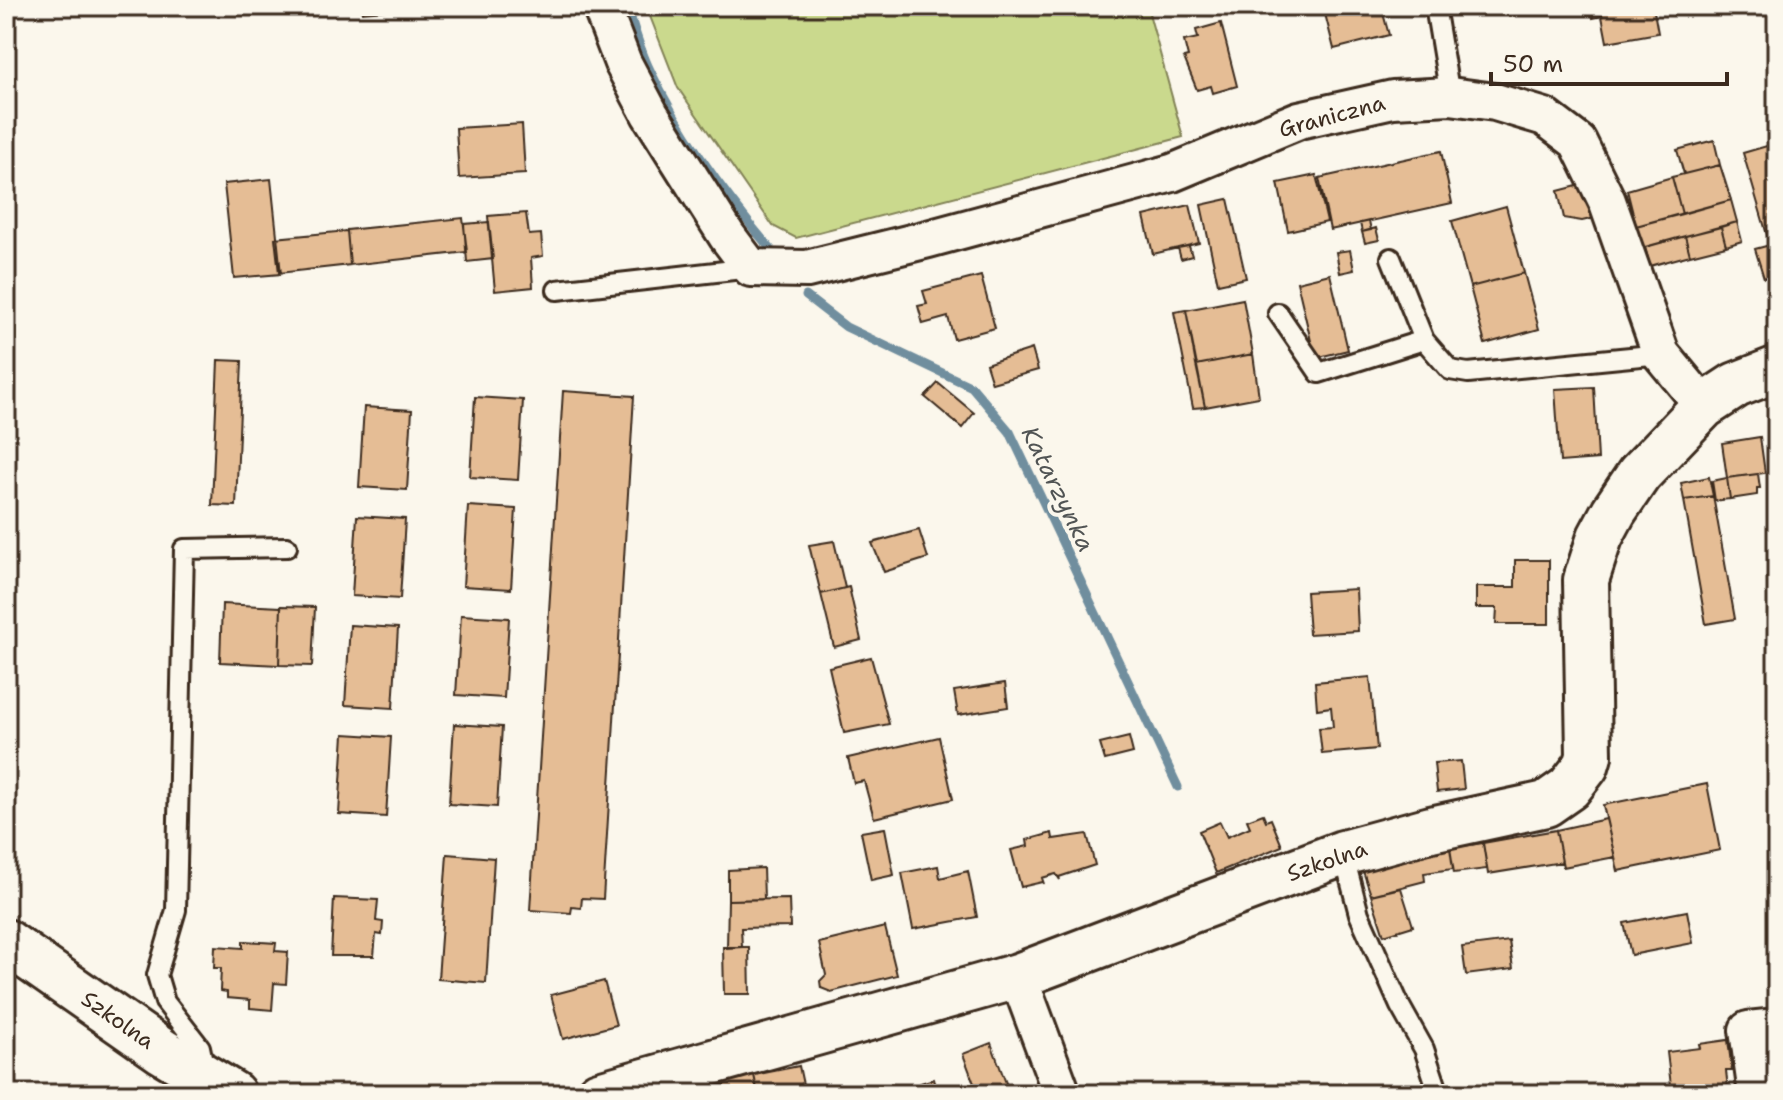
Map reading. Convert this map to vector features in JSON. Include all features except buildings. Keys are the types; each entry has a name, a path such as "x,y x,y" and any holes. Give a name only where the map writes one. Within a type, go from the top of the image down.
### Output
{"street":[{"path":"601,6 623,63 650,114 727,236 751,268"},
{"name":"Graniczna","path":"751,268 807,269 928,239 1172,173 1299,120 1393,99 1450,96 1495,102 1545,117 1578,142 1607,201 1661,354 1704,406"},
{"name":"Szkolna","path":"599,1094 1018,976 1343,853 1431,829 1546,804 1569,788 1589,756 1585,602 1591,559 1614,511 1639,474 1704,406 1736,385 1777,369"},
{"name":"Szkolna","path":"6,942 220,1087"},
{"path":"1018,976 1062,1094"},
{"path":"1757,1094 1748,1030 1777,1027"}],"lane":[{"path":"1435,6 1450,96"},
{"path":"1391,258 1424,340 1450,370 1468,373 1661,354"},
{"path":"557,290 751,268"},
{"path":"1278,313 1319,373 1424,340"},
{"path":"220,1087 200,1047 165,1002 157,975 176,910 184,549 287,547"},
{"path":"1343,853 1359,914 1400,1006 1424,1049 1439,1094"}],"green space":[{"path":"646,6 1147,6 1183,137 796,238 773,226 678,88"}],"waterway":[{"name":"Katarzynka","path":"627,6 646,62 676,119 738,210 774,253"},
{"name":"Katarzynka","path":"806,296 846,327 972,387 1010,432 1178,787"}]}
